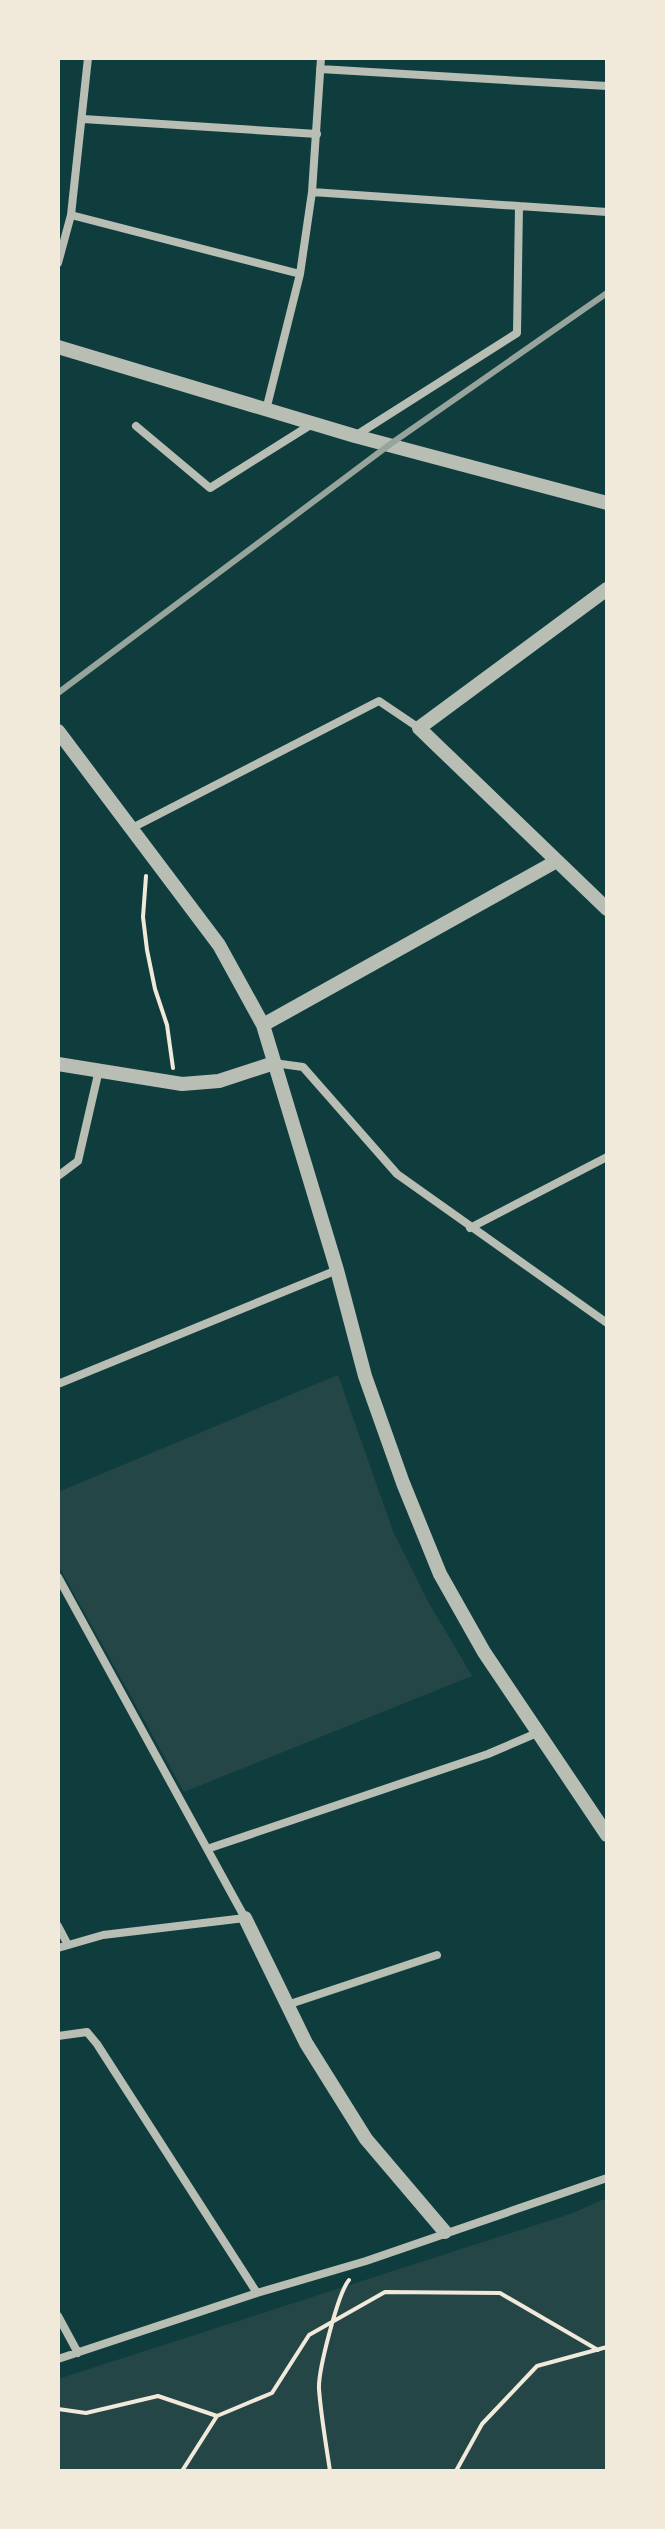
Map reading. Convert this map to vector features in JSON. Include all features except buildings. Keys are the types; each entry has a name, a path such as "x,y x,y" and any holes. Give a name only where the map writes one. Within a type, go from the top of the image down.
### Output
{"street":[{"path":"58,263 71,215 88,58"},
{"path":"266,411 300,274 312,192 321,58"},
{"path":"320,69 607,86"},
{"path":"83,119 317,134"},
{"path":"312,192 607,212"},
{"path":"355,436 517,333 519,206"},
{"path":"71,215 300,274"},
{"path":"58,347 266,411 607,503"},
{"path":"136,426 210,488 313,424"},
{"path":"419,728 607,589"},
{"path":"132,828 379,701 419,728 607,909"},
{"path":"58,731 219,945 263,1025 337,1270 365,1376 440,1574 484,1652 607,1835"},
{"path":"263,1025 555,862"},
{"path":"58,1064 175,1082 219,1081 274,1063 303,1067 397,1174 607,1323"},
{"path":"58,1176 78,1161 99,1070"},
{"path":"470,1228 607,1157"},
{"path":"58,1384 337,1270"},
{"path":"58,1577 245,1918 306,2043 366,2139 445,2232"},
{"path":"207,1849 488,1754 537,1733"},
{"path":"58,1948 103,1935 245,1918"},
{"path":"58,1926 68,1945"},
{"path":"287,2005 437,1955"},
{"path":"58,2036 87,2032 97,2044 257,2293"},
{"path":"58,2359 257,2293 366,2261 607,2178"},
{"path":"58,2316 78,2353"}],"path":[{"path":"146,874 143,917 147,950 167,1025 175,1082"},
{"path":"330,2471 318,2385 344,2286 366,2261"},
{"path":"182,2471 217,2416 272,2393 309,2335 385,2292 500,2293 598,2350"},
{"path":"456,2471 482,2424 537,2366 607,2347"},
{"path":"58,2409 86,2413 158,2396 217,2416"}],"shaded area":[{"path":"338,1375 393,1531 426,1598 472,1676 184,1792 58,1565 58,1492"},
{"path":"607,2198 607,2471 58,2471 58,2379 570,2214"}],"railway":[{"path":"58,693 389,445 607,293"}]}
